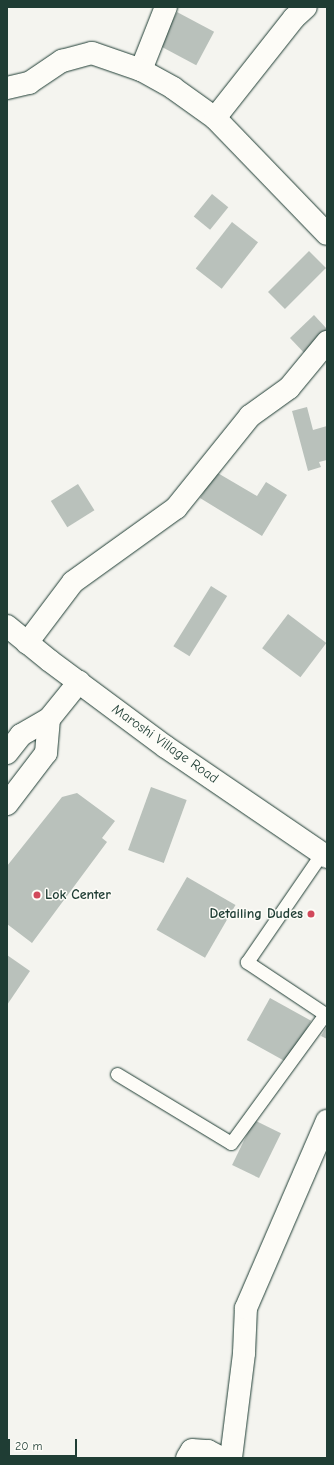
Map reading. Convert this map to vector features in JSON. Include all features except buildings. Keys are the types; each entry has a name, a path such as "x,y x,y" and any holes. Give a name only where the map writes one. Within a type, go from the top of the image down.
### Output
{"street":[{"path":"141,70 166,7"},
{"path":"215,118 294,18 306,7"},
{"path":"7,88 29,83 62,61 92,53 141,70 173,88 215,118 327,234"},
{"path":"28,643 73,582 176,508 250,416 289,388 327,342"},
{"name":"Maroshi Village Road","path":"7,626 79,682 166,746 324,855"},
{"path":"7,753 21,735 48,719 79,682"},
{"path":"7,804 46,753 48,719"},
{"path":"231,1458 244,1353 246,1308 327,1121"},
{"path":"187,1458 192,1450 208,1450 221,1458"}],"lane":[{"path":"117,1074 231,1143 325,1014 248,962 324,855"}],"place":[{"name":"Lok Center","path":"37,895"},
{"name":"Detailing Dudes","path":"311,914"}]}
